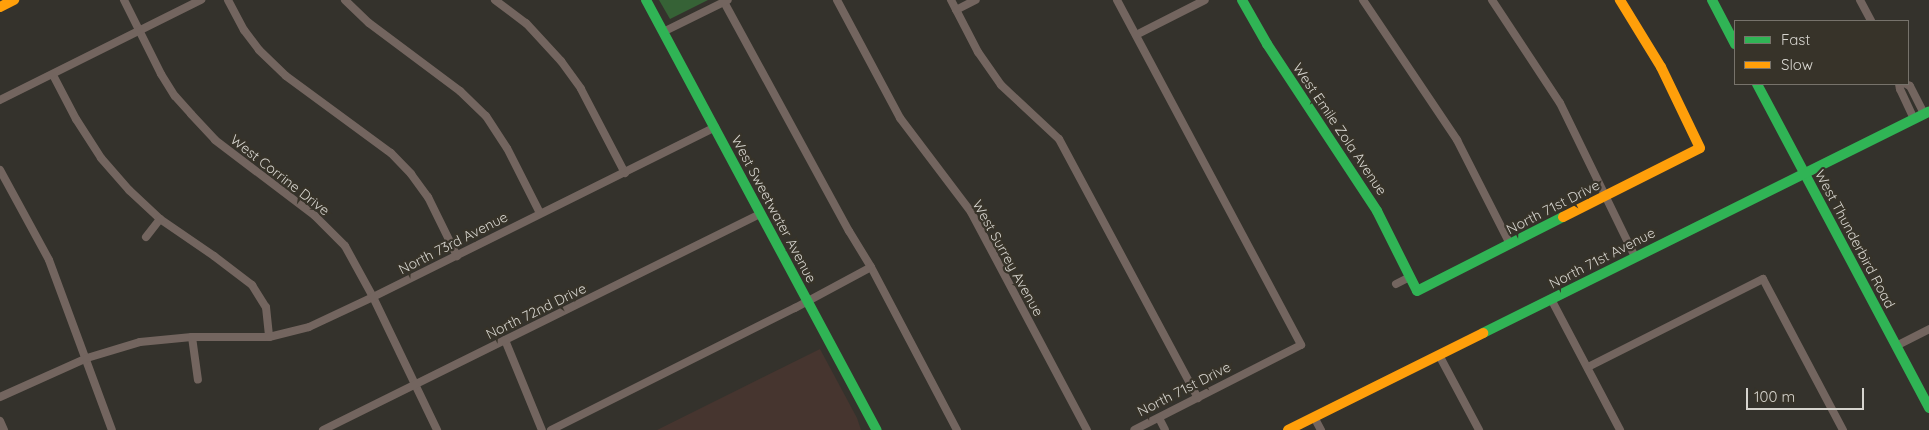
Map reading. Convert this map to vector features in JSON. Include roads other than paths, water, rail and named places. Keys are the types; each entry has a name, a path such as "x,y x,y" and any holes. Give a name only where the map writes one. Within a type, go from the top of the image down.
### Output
{"street":[{"path":"0,7 14,0"},
{"name":"West Corrine Drive","path":"124,0 161,74 175,96 191,114 215,140 315,216 344,246 373,297 437,430"},
{"path":"0,100 201,0"},
{"path":"228,0 244,30 259,50 286,76 391,153 411,174 428,197 457,256"},
{"path":"344,0 369,23 460,91 486,116 507,148 540,213"},
{"path":"495,0 526,23 561,61 581,89 625,173"},
{"name":"West Sweetwater Avenue","path":"646,0 877,430"},
{"name":"West Surrey Avenue","path":"837,0 900,118 971,212 1087,430"},
{"path":"951,0 978,52 1001,85 1059,139 1198,398"},
{"path":"956,10 976,0"},
{"path":"1117,0 1136,35 1205,0"},
{"name":"West Emile Zola Avenue","path":"1242,0 1267,44 1377,210 1417,291"},
{"path":"1364,0 1461,146 1510,244"},
{"path":"1492,0 1560,103 1636,257"},
{"name":"North 71st Drive","path":"1417,291 1700,148 1652,52 1620,0"},
{"path":"1712,0 1734,42"},
{"path":"1860,0 1870,20"},
{"path":"663,32 726,1 848,231 871,267 956,430"},
{"name":"North 71st Drive","path":"1134,430 1301,345 1136,35"},
{"path":"53,75 76,119 101,158 129,190 160,219 252,285 266,307 269,337"},
{"name":"West Thunderbird Road","path":"1758,85 1929,408"},
{"path":"1900,85 1903,98 1922,115"},
{"path":"1907,85 1913,92 1922,115"},
{"path":"1903,98 1913,92"},
{"name":"North 71st Avenue","path":"1288,430 1922,115"},
{"name":"North 73rd Avenue","path":"0,397 86,358 140,342 192,337 269,337 309,327 457,256 714,128"},
{"path":"0,170 49,260 112,430"},
{"name":"North 72nd Drive","path":"324,430 761,214"},
{"path":"146,237 160,219"},
{"path":"551,430 808,301 871,267"},
{"path":"1396,284 1410,277"},
{"path":"1588,367 1763,279 1843,430"},
{"path":"1551,299 1620,430"},
{"path":"1896,346 1929,330"},
{"path":"192,337 198,380"},
{"path":"505,340 542,430"},
{"path":"1439,355 1479,430"},
{"path":"1314,417 1321,430"},
{"path":"1158,418 1165,430"},
{"path":"0,421 4,430"}]}
